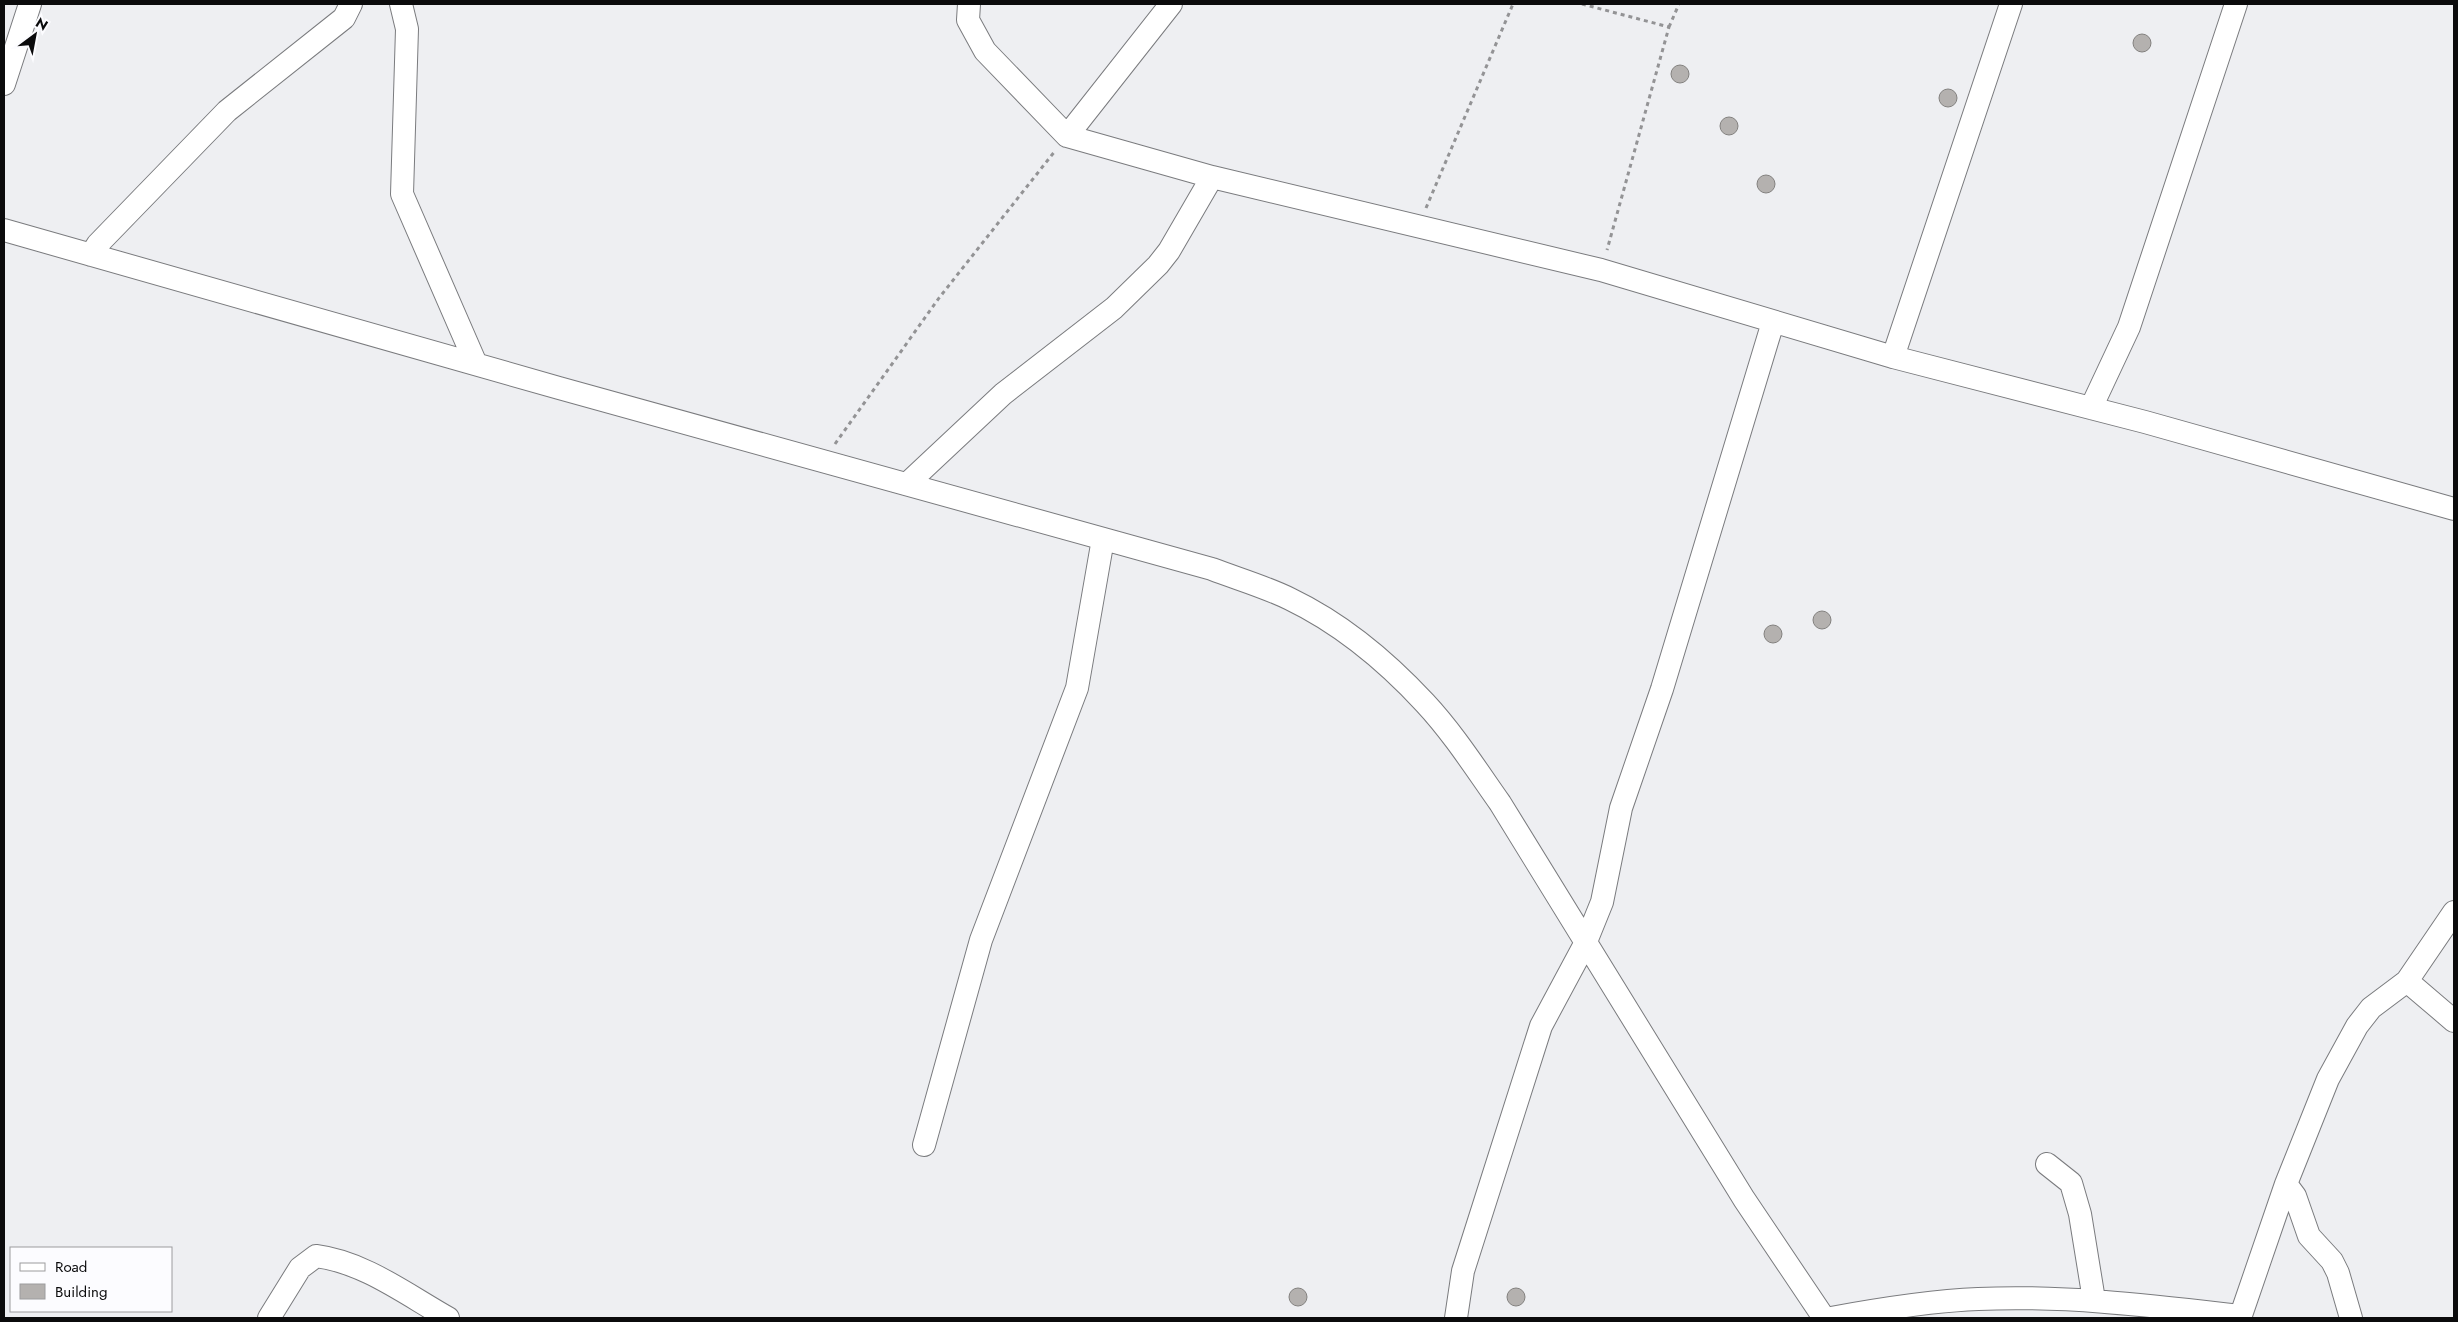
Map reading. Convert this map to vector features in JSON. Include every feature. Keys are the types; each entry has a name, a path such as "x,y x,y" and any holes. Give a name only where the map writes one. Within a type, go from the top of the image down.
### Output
{"street":[{"path":"4,84 30,4"},
{"path":"91,255 98,244 227,111 344,18 351,4"},
{"path":"402,4 407,29 402,194 476,364"},
{"path":"969,4 968,20 985,50 1067,136 1212,177 1601,270 1893,357 2091,408 2454,509"},
{"path":"1067,136 1171,4"},
{"path":"1893,357 2011,4"},
{"path":"2091,408 2128,327 2236,4"},
{"path":"908,484 1003,394 1114,308 1158,265 1179,235 1212,177"},
{"path":"4,230 1212,569 1290,599 1323,618 1365,646 1426,703 1471,761 1500,803 1585,944 1744,1199 1824,1318"},
{"path":"1456,1318 1463,1272 1542,1026 1585,944 1606,888 1620,808 1665,680 1773,322"},
{"path":"924,1145 981,940 1077,688 1103,539"},
{"path":"1831,1318 1882,1309 1979,1299 2094,1300 2241,1317 2286,1184 2328,1079 2357,1026 2370,1008 2407,981 2454,912"},
{"path":"2407,981 2454,1021"},
{"path":"2048,1164 2071,1183 2080,1214 2094,1300"},
{"path":"2286,1184 2295,1196 2309,1236 2332,1261 2338,1273 2350,1318"},
{"path":"268,1318 300,1268 316,1256 345,1262 362,1269 448,1318"}],"path":[{"path":"1418,226 1513,4"},
{"path":"1582,4 1670,27"},
{"path":"1601,270 1670,27 1679,4"},
{"path":"823,461 939,298 1067,136"}],"building":[{"path":"2142,34 2148,37 2151,43 2148,49 2142,52 2136,49 2133,43 2136,37"},
{"path":"1680,65 1686,68 1689,74 1686,80 1680,83 1674,80 1671,74 1674,68"},
{"path":"1948,89 1954,92 1957,98 1954,104 1948,107 1942,104 1939,98 1942,92"},
{"path":"1729,117 1735,120 1738,126 1735,132 1729,135 1723,132 1720,126 1723,120"},
{"path":"1766,175 1772,178 1775,184 1772,190 1766,193 1760,190 1757,184 1760,178"},
{"path":"1822,611 1828,614 1831,620 1828,626 1822,629 1816,626 1813,620 1816,614"},
{"path":"1773,625 1779,628 1782,634 1779,640 1773,643 1767,640 1764,634 1767,628"},
{"path":"1298,1288 1304,1291 1307,1297 1304,1303 1298,1306 1292,1303 1289,1297 1292,1291"},
{"path":"1516,1288 1522,1291 1525,1297 1522,1303 1516,1306 1510,1303 1507,1297 1510,1291"}]}
